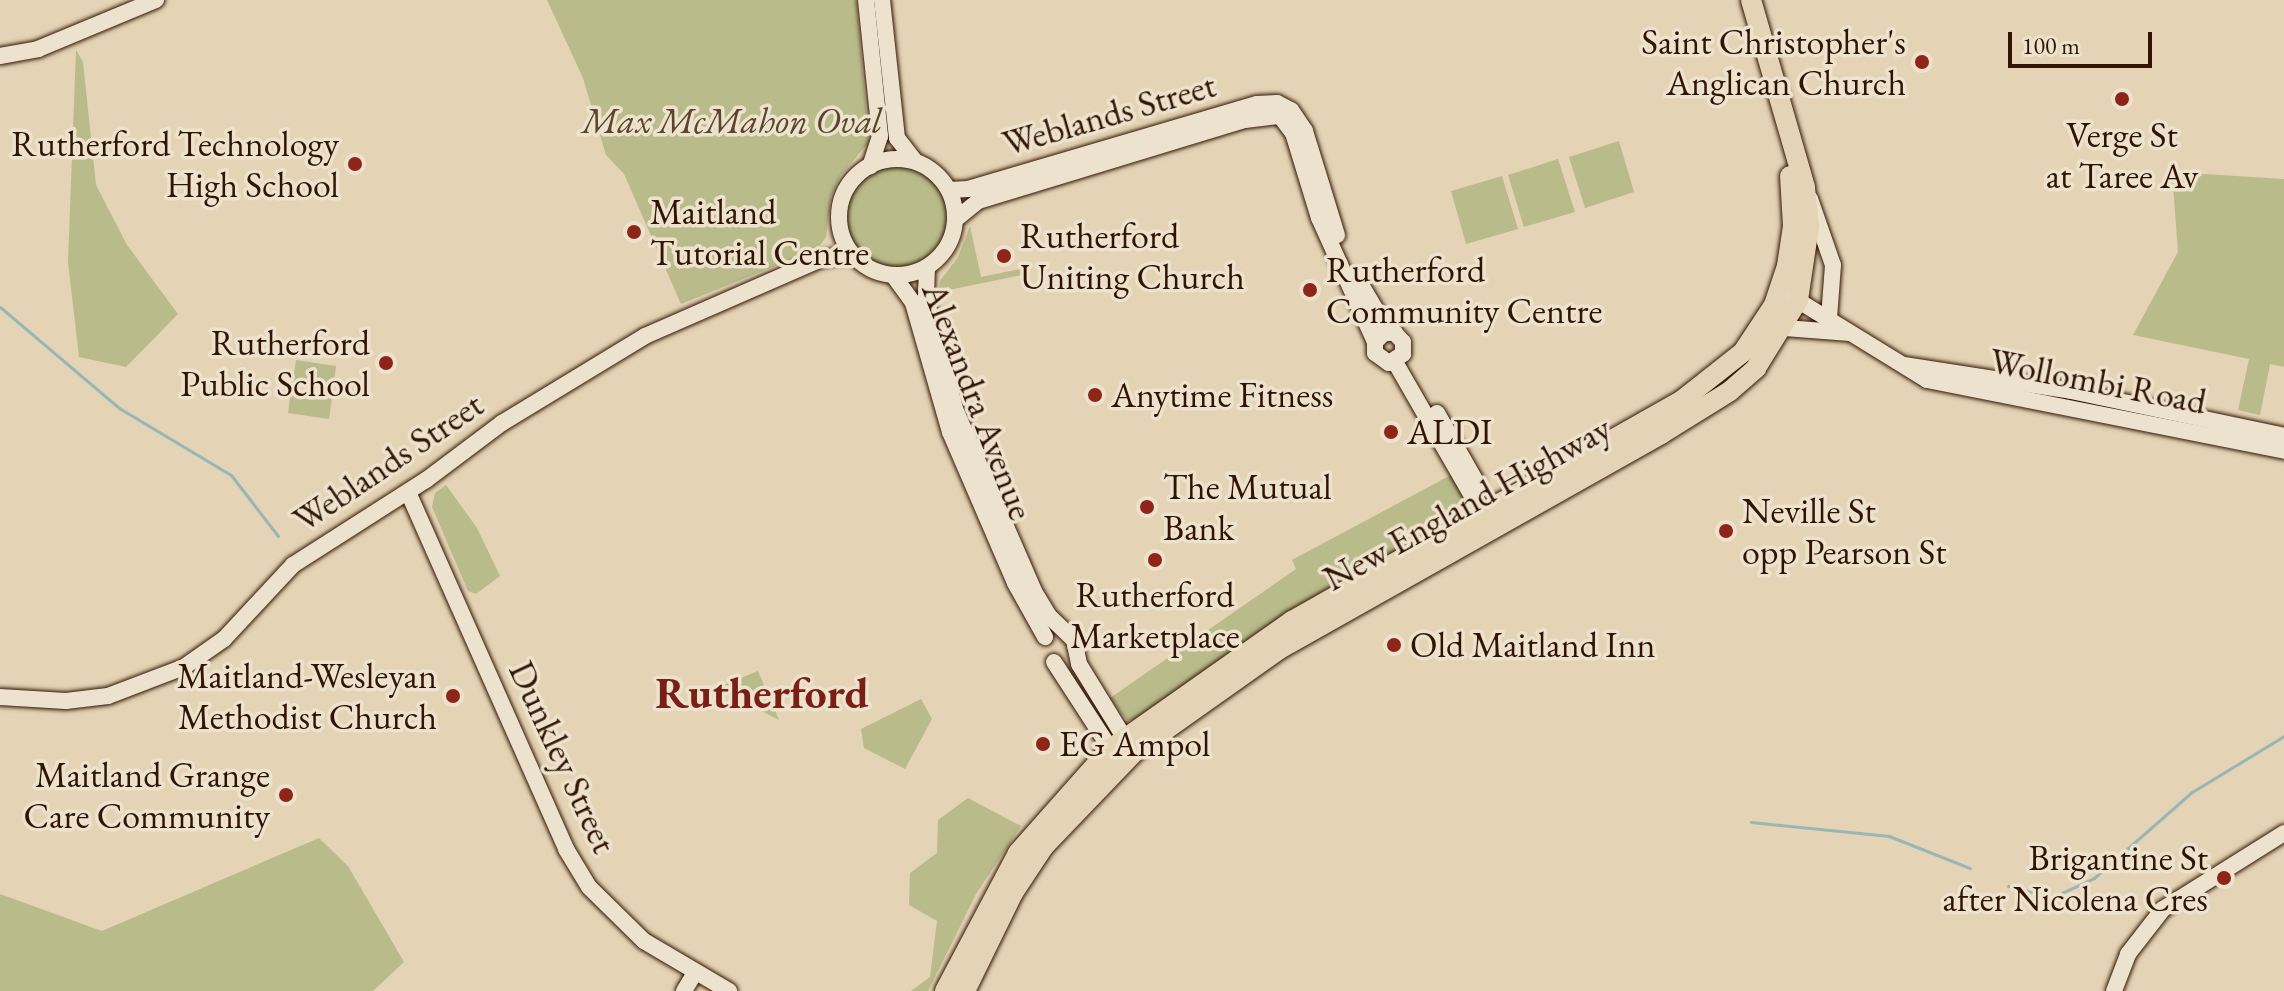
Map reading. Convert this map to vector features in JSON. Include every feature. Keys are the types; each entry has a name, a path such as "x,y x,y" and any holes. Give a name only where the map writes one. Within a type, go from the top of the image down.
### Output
{"highway":[{"name":"New England Highway","path":"1492,518 1708,383 1743,352 1780,289 1793,226 1791,180 1739,0"},
{"name":"New England Highway","path":"945,991 1018,853 1122,751 1292,621 1730,391 1756,368 1785,328 1798,300 1809,242 1805,187 1751,0"},
{"name":"New England Highway","path":"965,991 1013,893 1044,846 1122,751"}],"street":[{"path":"0,56 38,49 156,0"},
{"path":"866,0 880,136 870,166 844,193 842,234 852,254 871,269 893,275 927,267 944,252 956,219 949,190 915,161 897,138 882,0"},
{"name":"Weblands Street","path":"949,190 968,189 1257,104 1285,112"},
{"path":"1285,112 1305,131 1336,231 1376,316 1382,337 1379,359 1399,358"},
{"name":"Weblands Street","path":"956,219 978,201 1266,115 1285,112"},
{"path":"870,166 894,159 915,161"},
{"path":"1805,187 1833,265 1829,318"},
{"name":"Weblands Street","path":"821,259 842,234"},
{"name":"Weblands Street","path":"0,697 97,697 172,674 224,639 293,565 408,492 502,423 645,336 821,259 852,254"},
{"name":"Alexandra Avenue","path":"927,267 926,299 955,409 1034,591 1049,616 1066,632"},
{"name":"Alexandra Avenue","path":"893,275 913,303 950,432 1015,583 1045,637"},
{"name":"Wollombi Road","path":"1780,289 1938,383 2284,451"},
{"path":"1785,328 1856,333"},
{"path":"1382,337 1401,339 1399,358 1485,498 1492,518"},
{"name":"Wollombi Road","path":"1904,365 2071,391 2284,436"},
{"name":"Dunkley Street","path":"408,492 566,849 589,887 628,929 695,973 729,991"},
{"path":"1055,630 1066,632 1122,751 1043,652 1045,637 1055,630"},
{"path":"1054,662 1069,660 1075,651"},
{"path":"2114,991 2128,954 2163,909 2284,833"},
{"path":"684,991 695,973"}],"green space":[{"name":"Max McMahon Oval","path":"547,0 856,0 869,142 841,175 831,196 826,237 817,249 681,304 624,174 606,155 583,78"},
{"path":"76,50 83,62 96,185 127,245 178,314 126,367 79,357 68,262"},
{"path":"1619,141 1634,192 1585,208 1569,157"},
{"path":"1558,159 1575,212 1524,227 1508,175"},
{"path":"897,167 917,171 934,182 945,199 949,219 945,239 934,256 917,267 897,271 877,267 860,256 849,239 845,219 849,199 860,182 877,171"},
{"path":"2172,172 2284,179 2284,367 2270,364 2260,415 2238,410 2249,359 2133,335 2178,252"},
{"path":"1502,176 1518,229 1466,244 1451,191"},
{"path":"970,226 981,277 1021,269 1022,275 939,292 940,281 958,257"},
{"path":"296,360 336,366 333,388 293,382"},
{"path":"291,391 332,397 329,419 288,413"},
{"path":"1451,475 1469,504 1468,513 1322,592 1135,720 1127,720 1110,698 1296,569 1292,560"},
{"path":"446,485 477,528 500,576 476,594 468,591 432,507 435,493"},
{"path":"758,671 779,720 716,688"},
{"path":"921,699 932,719 905,769 864,748 861,729"},
{"path":"968,798 1021,826 976,894 928,991 911,991 930,977 937,921 909,905 910,873 937,853 938,820"},
{"path":"319,838 348,866 404,962 373,991 0,991 0,894 102,931"}],"waterway":[{"path":"0,307 119,408 231,475 278,536"},
{"path":"2008,886 2053,897 2094,878 2192,792 2284,736"},
{"path":"1751,822 1889,836 1970,868"}],"place":[{"name":"Saint Christopher's Anglican Church","path":"1922,62"},
{"name":"Verge St at Taree Av","path":"2122,99"},
{"name":"Rutherford Technology High School","path":"355,164"},
{"name":"Maitland Tutorial Centre","path":"634,232"},
{"name":"Rutherford Uniting Church","path":"1004,256"},
{"name":"Rutherford Community Centre","path":"1310,290"},
{"name":"Rutherford Public School","path":"386,363"},
{"name":"Anytime Fitness","path":"1095,395"},
{"name":"ALDI","path":"1391,432"},
{"name":"The Mutual Bank","path":"1147,507"},
{"name":"Neville St opp Pearson St","path":"1726,531"},
{"name":"Rutherford Marketplace","path":"1155,560"},
{"name":"Old Maitland Inn","path":"1394,645"},
{"name":"Maitland-Wesleyan Methodist Church","path":"453,696"},
{"name":"EG Ampol","path":"1043,744"},
{"name":"Maitland Grange Care Community","path":"286,795"},
{"name":"Brigantine St after Nicolena Cres","path":"2224,878"}],"district":[{"name":"Rutherford","path":"762,693"}]}
